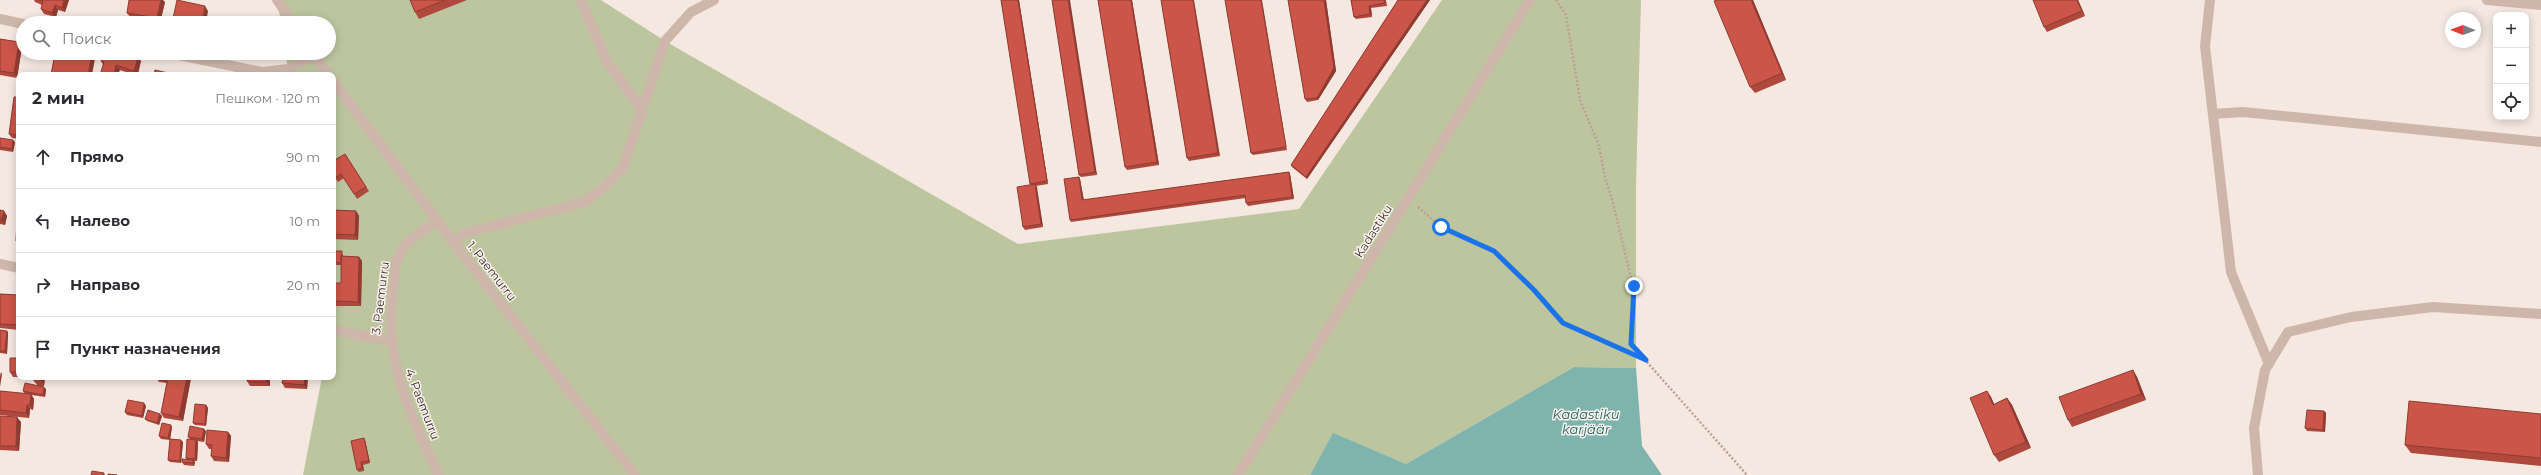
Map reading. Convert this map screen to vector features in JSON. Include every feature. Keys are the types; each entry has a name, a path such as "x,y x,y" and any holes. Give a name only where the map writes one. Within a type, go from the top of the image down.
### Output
{"street":[{"path":"277,0 287,16"},
{"path":"581,0 607,62 643,111"},
{"path":"454,243 465,233 584,202 605,188 623,167 643,111 665,41 691,12 713,0"},
{"name":"Kadastiku","path":"1238,475 1530,0"},
{"path":"2210,0 2206,46 2231,272 2269,364"},
{"path":"2487,0 2541,5"},
{"path":"0,19 16,22"},
{"path":"203,60 262,72 288,69 303,60"},
{"path":"318,60 327,72"},
{"name":"1. Paemurru","path":"336,85 437,221 635,475"},
{"path":"2213,114 2243,112 2541,142"},
{"name":"3. Paemurru","path":"336,331 390,341 391,295 398,256 411,240 437,221"},
{"path":"0,264 16,267"},
{"path":"2258,475 2254,428 2265,370 2288,332 2351,317 2433,307 2541,314"},
{"name":"4. Paemurru","path":"390,341 402,390 416,426 439,475"}],"path":[{"path":"1556,0 1566,15 1580,100 1599,146 1605,178 1612,199 1634,286 1631,344 1646,360 1667,387 1747,475"},
{"path":"1408,199 1441,227 1494,251 1534,290 1563,323 1646,360"}],"green space":[{"path":"277,0 601,0 665,41 1018,244 1299,209 1442,0 1641,0 1636,185 1636,368 1574,367 1406,464 1333,434 1310,475 303,475 321,380 336,380 336,72 288,72 286,60 336,60 336,16 280,16"}],"water":[{"name":"Kadastiku karjäär","path":"1574,367 1636,368 1642,446 1662,475 1310,475 1333,433 1406,464"}],"building":[{"path":"39,0 64,0 62,8 55,5 52,13 41,9 43,1"},
{"path":"129,0 161,0 157,16 145,16 127,13"},
{"path":"177,0 205,6 203,16 174,16"},
{"path":"410,0 445,0 415,12"},
{"path":"1001,0 1018,0 1047,181 1030,184"},
{"path":"1052,0 1068,0 1095,172 1079,175"},
{"path":"1098,0 1131,0 1157,162 1125,167"},
{"path":"1161,0 1193,0 1218,153 1187,158"},
{"path":"1225,0 1261,0 1286,147 1251,153"},
{"path":"1288,0 1324,0 1334,68 1317,98 1305,99"},
{"path":"1351,0 1384,0 1385,3 1369,6 1370,14 1354,17"},
{"path":"1398,0 1427,0 1306,177 1291,165"},
{"path":"1751,0 1782,73 1750,87 1714,1"},
{"path":"2033,0 2077,0 2082,11 2044,27"},
{"path":"0,39 16,42 16,60 14,73 0,71"},
{"path":"54,60 91,60 89,72 52,72"},
{"path":"137,60 134,71 116,65 115,72 101,72 104,62 101,61"},
{"path":"14,97 16,97 16,135 9,134"},
{"path":"0,138 13,140 12,149 0,147"},
{"path":"345,154 366,187 354,194 341,174 336,177 336,159"},
{"path":"1289,172 1292,197 1246,203 1245,195 1070,220 1064,179 1079,177 1082,200"},
{"path":"1035,184 1041,224 1023,227 1017,187"},
{"path":"0,210 4,211 1,221 0,220"},
{"path":"336,210 356,211 355,235 336,234"},
{"path":"336,251 342,251 341,263 336,262"},
{"path":"341,256 359,257 358,302 336,301 336,283 341,283"},
{"path":"0,294 16,295 16,325 0,324"},
{"path":"0,330 7,331 5,351 0,351"},
{"path":"10,358 16,358 16,372 10,372"},
{"path":"2133,370 2141,394 2068,420 2059,397"},
{"path":"167,380 186,380 179,417 161,413"},
{"path":"266,380 266,382 247,381"},
{"path":"282,380 305,380 304,385 282,383"},
{"path":"25,383 44,387 43,395 23,391"},
{"path":"0,391 31,394 30,405 27,405 26,413 0,410"},
{"path":"1987,391 1993,405 2007,398 2026,442 1994,455 1970,398"},
{"path":"128,400 144,403 142,416 125,412"},
{"path":"2409,401 2541,414 2541,458 2405,445"},
{"path":"195,404 206,405 205,424 193,423"},
{"path":"148,410 160,414 157,423 145,419"},
{"path":"2307,410 2324,411 2323,430 2305,428"},
{"path":"0,416 17,417 16,446 0,446"},
{"path":"162,423 171,425 168,438 159,436"},
{"path":"190,426 204,429 202,439 188,437"},
{"path":"207,430 228,432 226,458 211,456 212,445 206,444"},
{"path":"364,438 369,461 361,462 362,468 357,470 351,441"},
{"path":"170,439 181,440 180,461 168,460"},
{"path":"187,439 196,440 195,459 186,458"},
{"path":"182,459 193,460 193,463 182,462"},
{"path":"92,471 104,473 104,475 91,475"}],"route":[{"path":"1441,227 1460,234 1494,251 1507,266 1534,290 1563,323 1606,344 1646,360 1631,344 1631,320 1634,286"}]}
